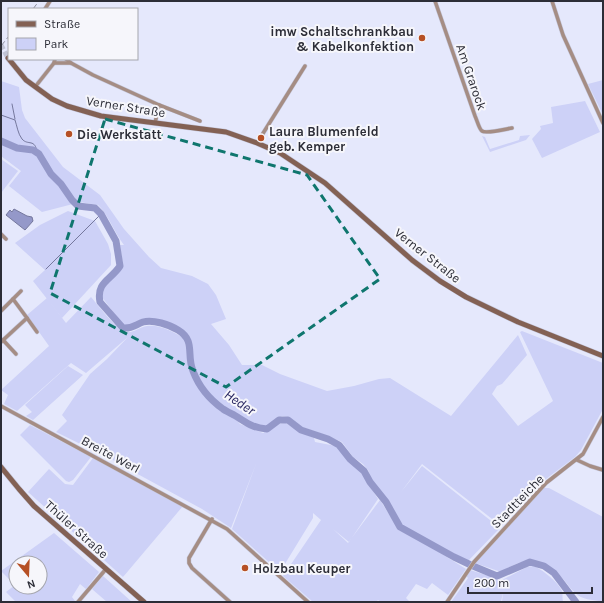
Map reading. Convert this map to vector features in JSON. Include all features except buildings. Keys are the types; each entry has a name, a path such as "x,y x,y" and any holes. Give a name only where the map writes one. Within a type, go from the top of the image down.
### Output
{"main road":[{"name":"Verner Straße","path":"10,60 26,80 52,99 84,112 101,116 226,132 280,153 325,183 412,260 466,297 518,322 603,356"},
{"name":"Thüler Straße","path":"2,470 34,506 144,602"}],"street":[{"name":"Am Grarock","path":"435,1 481,130 488,132 512,128"},
{"path":"552,1 566,42 603,123"},
{"path":"35,87 56,60"},
{"name":"Verner Straße","path":"67,60 93,75 159,105 200,121"},
{"path":"54,64 71,63"},
{"path":"257,143 305,66"},
{"path":"155,123 159,105"},
{"path":"1,234 6,239"},
{"path":"2,309 21,292"},
{"path":"13,299 37,332"},
{"path":"16,354 2,341 27,318"},
{"name":"Breite Werl","path":"1,406 212,519 226,529 308,602"},
{"name":"Stadtteiche","path":"448,602 474,562 546,483 577,460 586,449 603,417"},
{"path":"577,460 603,470"},
{"path":"212,519 189,558 189,563 192,568 230,602"},
{"path":"78,602 106,569"}],"highlighted area":[{"path":"105,119 307,175 380,279 226,387 50,293"}],"green space":[{"path":"603,80 603,115 588,84"},
{"path":"1,81 19,87 22,110 25,118 63,167 100,195 124,229 149,257 161,268 192,276 208,284 216,295 226,319 211,324 229,345 242,365 262,365 280,374 327,391 379,379 390,378 451,416 518,335 527,355 502,384 497,386 492,394 518,426 553,401 520,332 522,331 603,363 603,409 581,450 575,457 542,482 501,526 422,464 401,492 422,466 500,528 468,561 401,525 388,502 372,481 368,470 363,464 353,457 342,442 302,427 288,417 282,416 266,426 261,426 245,420 226,408 240,424 263,433 277,424 286,423 298,431 314,438 315,442 336,446 361,472 378,499 351,538 380,500 399,530 466,569 448,595 432,583 427,589 416,584 406,598 409,601 408,602 381,602 378,600 376,602 313,602 283,576 321,520 313,513 313,518 280,572 232,529 256,464 231,528 202,509 121,465 130,451 121,464 56,432 67,421 62,415 90,374 128,337 86,373 71,363 17,411 4,404 8,395 1,390 49,346 27,315 47,298 66,323 91,297 123,331 129,332 147,326 156,326 171,331 185,339 186,348 187,343 192,343 185,332 165,321 144,319 124,326 101,296 103,289 123,266 120,245 124,245 98,205 79,202 73,198 63,183 52,173 41,152 29,148 19,147 1,139","holes":["333,529 349,542 348,543"]},
{"path":"585,101 600,132 542,158 532,139 541,129 540,126 553,123 551,107"},
{"path":"530,135 526,140 490,152 482,136 485,137 490,149 519,140 520,136"},
{"path":"1,143 39,155 49,174 73,204 42,212 9,186 21,171 1,156"},
{"path":"1,159 18,171 1,193"},
{"path":"68,211 95,221 108,244 111,254 111,265 62,318 33,281 45,270 15,243 40,225"},
{"path":"68,366 83,375 33,420 26,416 32,412 25,405"},
{"path":"30,425 91,457 73,480 69,482 66,481 20,435"},
{"path":"93,458 183,506 123,577 28,492 49,469 65,484 73,485"},
{"path":"544,488 549,488 603,517 603,602 579,596 556,572 542,563 527,561 519,563 501,572 475,563"},
{"path":"54,533 99,572 86,589 80,584 72,597 75,601 74,602 16,602 9,595 48,595 48,555 23,555"},
{"path":"8,566 8,578 1,571"},
{"path":"533,566 554,580 562,591 563,601 568,602 502,602 503,592 501,602 451,602 468,578 466,576 470,570 502,580 527,567"},
{"path":"103,576 132,602 107,602 92,589"}],"shaded area":[{"path":"14,209 32,217 33,221 25,230 6,215 10,210 12,212"}],"waterway":[{"path":"12,104 15,119"},
{"path":"1,115 15,120 22,139 35,145 37,152"},
{"name":"Heder","path":"1,141 17,148 33,150 39,154 51,174 78,206 95,208 101,214 116,241 120,266 102,286 99,295 100,302 123,328 152,321 171,326 184,334 189,343 191,365 195,377 209,397 224,410 253,426 267,429 279,420 288,420 301,430 328,439 339,445 350,459 364,471 370,482 386,502 400,527 454,557 497,576 530,562 544,566 554,573 576,602"},
{"path":"46,269 101,214"}],"tunnel":[{"path":"1,45 8,58"}],"railway":[{"path":"34,8 39,1"},
{"path":"1,46 8,37"}],"place":[{"name":"imw Schaltschrankbau & Kabelkonfektion","path":"422,38"},
{"name":"Die Werkstatt","path":"69,134"},
{"name":"Laura Blumenfeld geb. Kemper","path":"261,138"},
{"name":"Holzbau Keuper","path":"245,568"}]}
